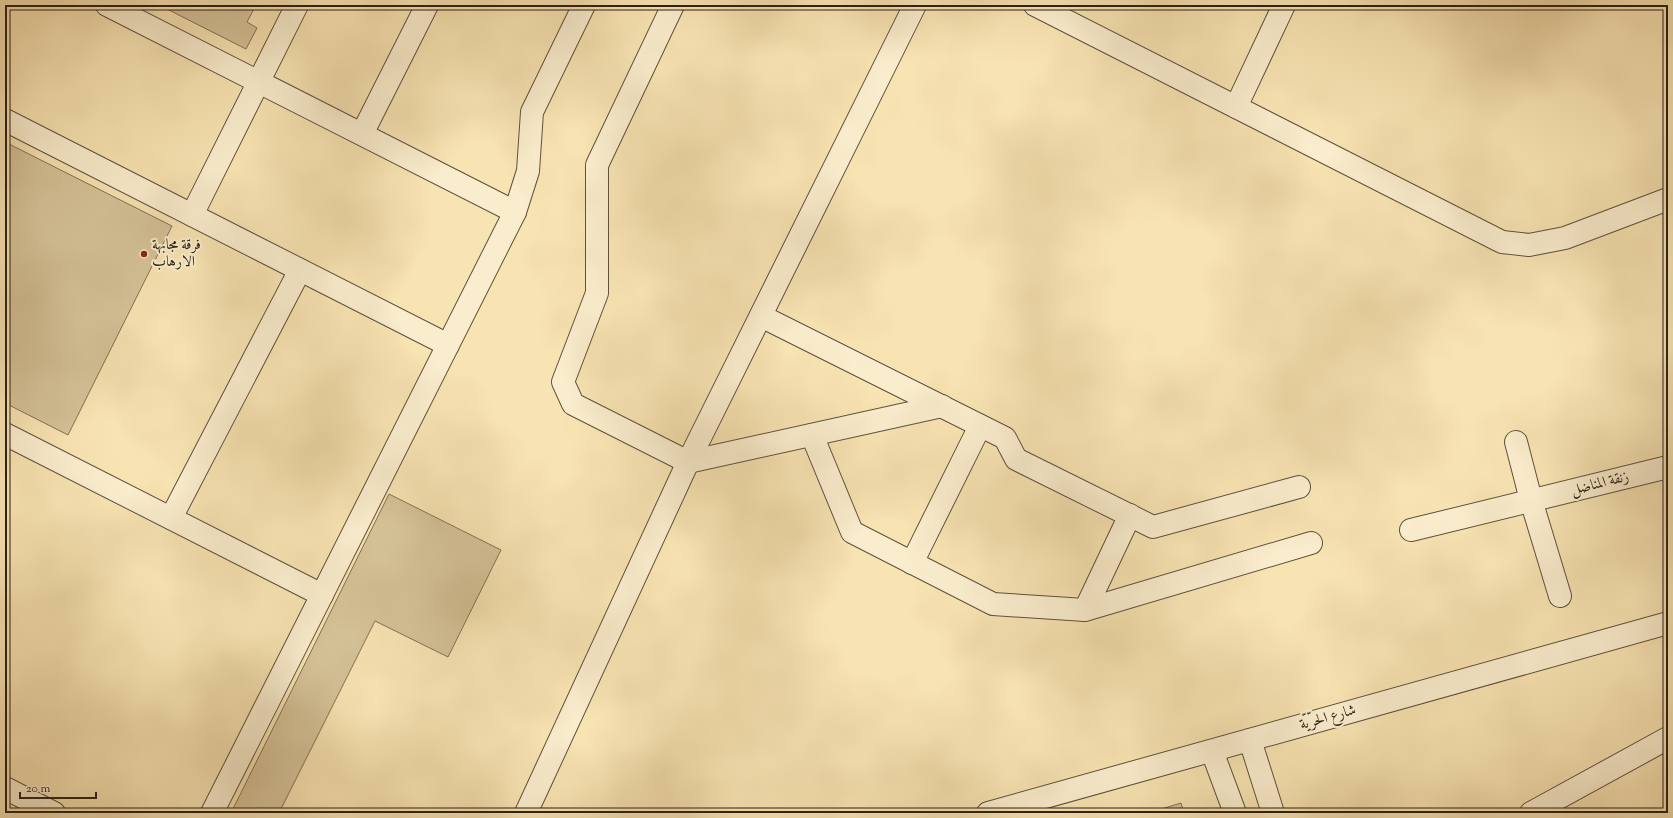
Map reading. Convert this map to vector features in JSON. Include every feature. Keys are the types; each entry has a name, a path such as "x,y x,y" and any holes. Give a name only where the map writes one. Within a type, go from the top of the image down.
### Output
{"street":[{"path":"107,5 515,212"},
{"path":"192,215 297,5"},
{"path":"362,134 427,5"},
{"path":"220,810 322,595 515,212 528,171 532,112 584,5"},
{"path":"673,5 598,165 597,293 563,382 573,404 688,462 942,406"},
{"path":"526,813 688,462 915,5"},
{"path":"1035,5 1502,242 1529,245 1565,238 1668,199"},
{"path":"1236,107 1284,5"},
{"path":"5,120 448,345"},
{"path":"171,518 300,270"},
{"path":"761,316 1005,438 1016,459 1153,527 1299,487"},
{"path":"912,563 980,426"},
{"path":"5,434 322,595"},
{"path":"812,435 852,532 993,604 1085,610 1311,543"},
{"path":"1516,442 1531,500 1560,596"},
{"name":"زنقة المناضل","path":"1411,530 1668,467"},
{"path":"1085,610 1130,515"},
{"name":"شارع الحرّيّة","path":"988,813 1668,623"},
{"path":"1531,813 1668,738"},
{"path":"1250,740 1273,813"},
{"path":"1212,751 1235,813"},
{"path":"5,788 54,813"}],"shaded area":[{"path":"159,5 256,5 247,22 257,28 246,49"},
{"path":"5,142 172,226 68,435 5,403"},
{"path":"389,494 501,550 448,657 375,621 279,813 231,813"},
{"path":"1181,803 1184,813 1148,813"}],"place":[{"name":"فرقة مجابهة الارهاب","path":"144,254"}]}
